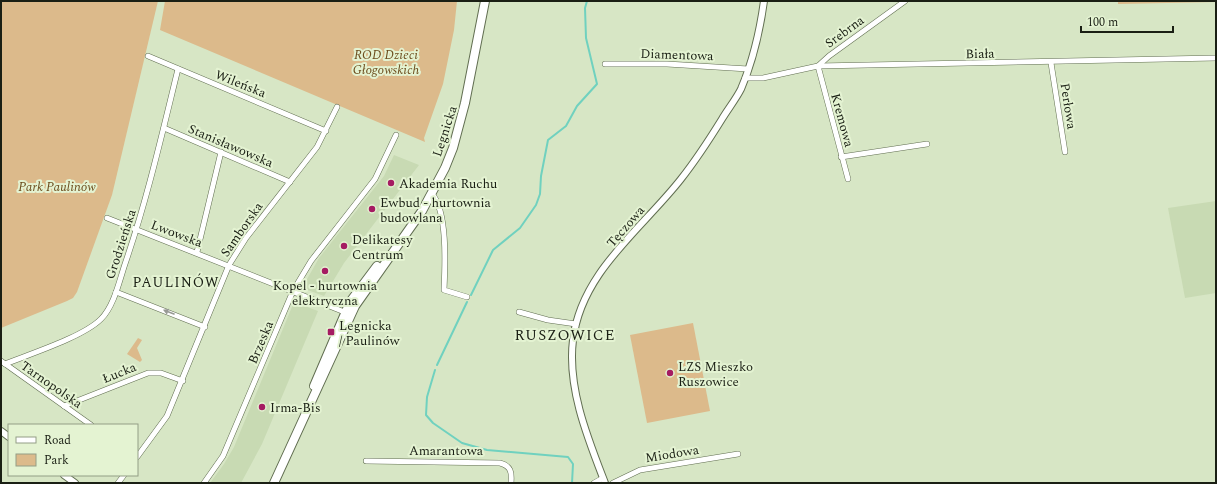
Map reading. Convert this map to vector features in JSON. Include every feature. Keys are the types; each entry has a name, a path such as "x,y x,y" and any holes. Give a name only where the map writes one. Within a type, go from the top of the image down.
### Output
{"main road":[{"name":"Legnicka","path":"274,483 362,283 393,250 432,194 453,148 460,125 484,2"}],"street":[{"name":"Tęczowa","path":"604,480 586,432 574,385 572,350 576,324 586,299 600,274 626,240 682,179 734,101 748,69 758,34 764,1"},
{"name":"Srebrna","path":"818,66 829,56 905,1"},
{"name":"Wileńska","path":"148,56 326,131"},
{"name":"Biała","path":"745,78 763,78 818,66 1051,63 1216,58"},
{"name":"Perłowa","path":"1051,63 1065,152"},
{"name":"Diamentowa","path":"605,64 667,64 748,69"},
{"name":"Kremowa","path":"818,66 848,179"},
{"name":"Grodzieńska","path":"3,362 86,331 101,319 108,310 116,292 137,230 178,68"},
{"name":"Samborska","path":"138,456 165,420 183,381 229,265 246,238 317,147 337,107"},
{"name":"Stanisławowska","path":"164,128 290,182"},
{"name":"Brzeska","path":"204,483 223,456 293,291 311,261 375,179 396,135"},
{"path":"841,157 928,144"},
{"path":"197,252 221,152"},
{"path":"432,194 439,205 444,236 444,290 467,297"},
{"name":"Lwowska","path":"107,218 197,252 348,313"},
{"path":"116,292 205,327"},
{"path":"519,312 548,320 576,324"},
{"name":"Tarnopolska","path":"3,362 90,424"},
{"name":"Łucka","path":"64,406 148,373 161,373 183,381"},
{"name":"Miodowa","path":"613,483 640,470 738,454"},
{"name":"Amarantowa","path":"366,461 500,463 506,465 511,470 511,483"},
{"path":"65,476 75,483"},
{"path":"594,483 604,480"}],"shaded area":[{"path":"394,155 419,165 344,263 324,296 302,288 319,258 384,176"},
{"path":"1216,201 1216,293 1185,298 1168,208"},
{"path":"294,302 318,311 262,444 241,483 210,483 234,447"}],"green space":[{"name":"Park Paulinów","path":"1,1 158,1 112,195 77,292 73,298 67,301 1,328"},
{"name":"ROD Dzieci Głogowskich","path":"165,1 457,1 454,30 443,84 424,138 425,142 160,30"},
{"path":"1118,1 1216,1 1216,2 1118,4"},
{"name":"LZS Mieszko Ruszowice","path":"693,323 710,411 647,423 630,335"},
{"path":"138,338 142,340 137,348 142,360 140,362 127,354"}],"waterway":[{"path":"471,295 493,250 520,228 536,205 540,194 541,176 548,140 566,126 577,106 597,84 586,38 585,8 587,1"},
{"path":"437,365 467,302"},
{"path":"435,370 427,397 426,415 433,423 462,443 487,450 568,457 573,464 572,483"}],"place":[{"name":"Akademia Ruchu","path":"391,183"},
{"name":"Ewbud - hurtownia budowlana","path":"372,209"},
{"name":"Delikatesy Centrum","path":"344,246"},
{"name":"Kopel - hurtownia elektryczna","path":"325,271"},
{"name":"Legnicka / Paulinów","path":"331,332"},
{"name":"LZS Mieszko Ruszowice","path":"670,373"},
{"name":"Irma-Bis","path":"262,407"}],"district":[{"name":"PAULINÓW","path":"176,282"},
{"name":"RUSZOWICE","path":"565,335"}]}
